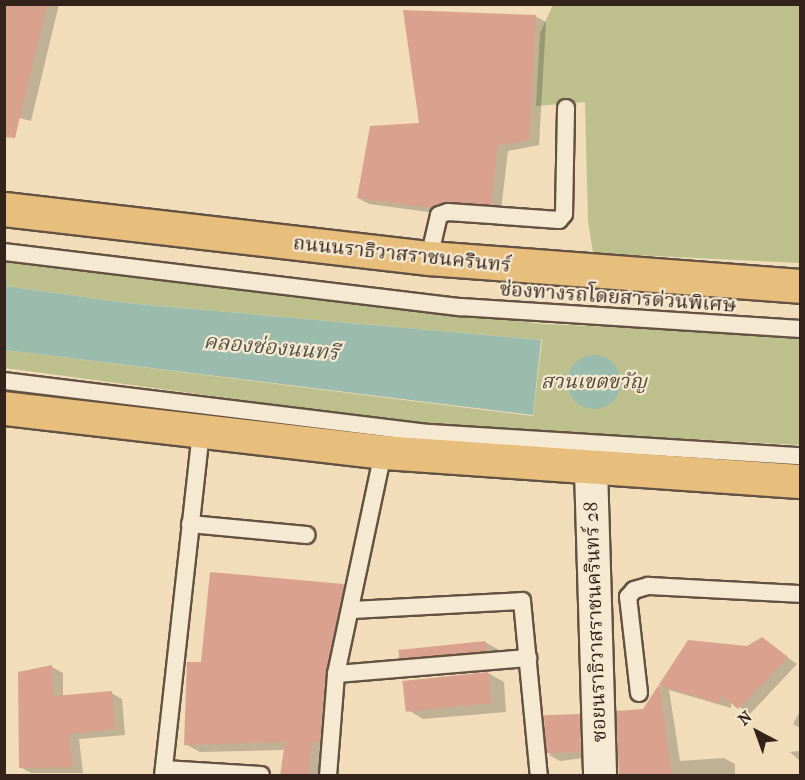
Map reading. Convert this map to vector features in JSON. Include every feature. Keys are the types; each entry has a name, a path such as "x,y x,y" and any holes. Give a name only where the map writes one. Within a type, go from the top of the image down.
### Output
{"main road":[{"name":"ถนนนราธิวาสราชนครินทร์","path":"4,209 429,258 801,286"},
{"path":"4,408 383,452 591,469 801,481"}],"street":[{"name":"ซอยนราธิวาสราชนครินทร์ 28","path":"591,469 600,776"}],"lane":[{"path":"429,258 439,215 448,212 559,219 564,214 566,108"},
{"name":"ช่องทางรถโดยสารด่วนพิเศษ","path":"4,252 461,307 801,329"},
{"path":"4,381 430,433 801,456"},
{"path":"201,432 164,772 261,775"},
{"path":"328,776 336,674 383,452"},
{"path":"190,524 306,535"},
{"path":"639,693 628,597 634,590 648,586 801,594"},
{"path":"351,610 522,601 539,776"},
{"path":"336,674 528,658"}],"green space":[{"path":"553,5 800,5 800,263 593,253 588,221 585,102 536,106 540,33"},
{"name":"สวนเขตขวัญ","path":"5,260 543,324 800,335 800,445 428,425 5,368 5,350 533,416 542,340 126,303 5,286"}],"water":[{"name":"คลองช่องนนทรี","path":"5,286 126,303 541,340 533,415 5,350"},
{"path":"594,355 604,357 613,363 619,372 621,382 619,392 613,401 604,407 594,409 584,407 575,401 569,392 567,382 569,372 575,363 584,357"}],"building":[{"path":"4,4 47,4 15,138 4,137"},
{"path":"403,10 536,15 529,140 498,145 491,205 448,202 431,208 357,198 370,126 419,123"},
{"path":"210,572 344,584 326,672 320,741 312,742 308,776 280,776 285,742 184,745 187,662 201,662"},
{"path":"762,637 788,657 738,709 720,694 721,704 659,685 672,776 619,776 616,711 643,709 688,640 747,646"},
{"path":"485,641 486,651 400,660 398,650"},
{"path":"52,665 53,696 112,691 115,729 68,734 73,767 19,768 18,672"},
{"path":"488,672 491,703 406,712 402,681"},
{"path":"580,714 581,752 545,753 544,715"}]}
